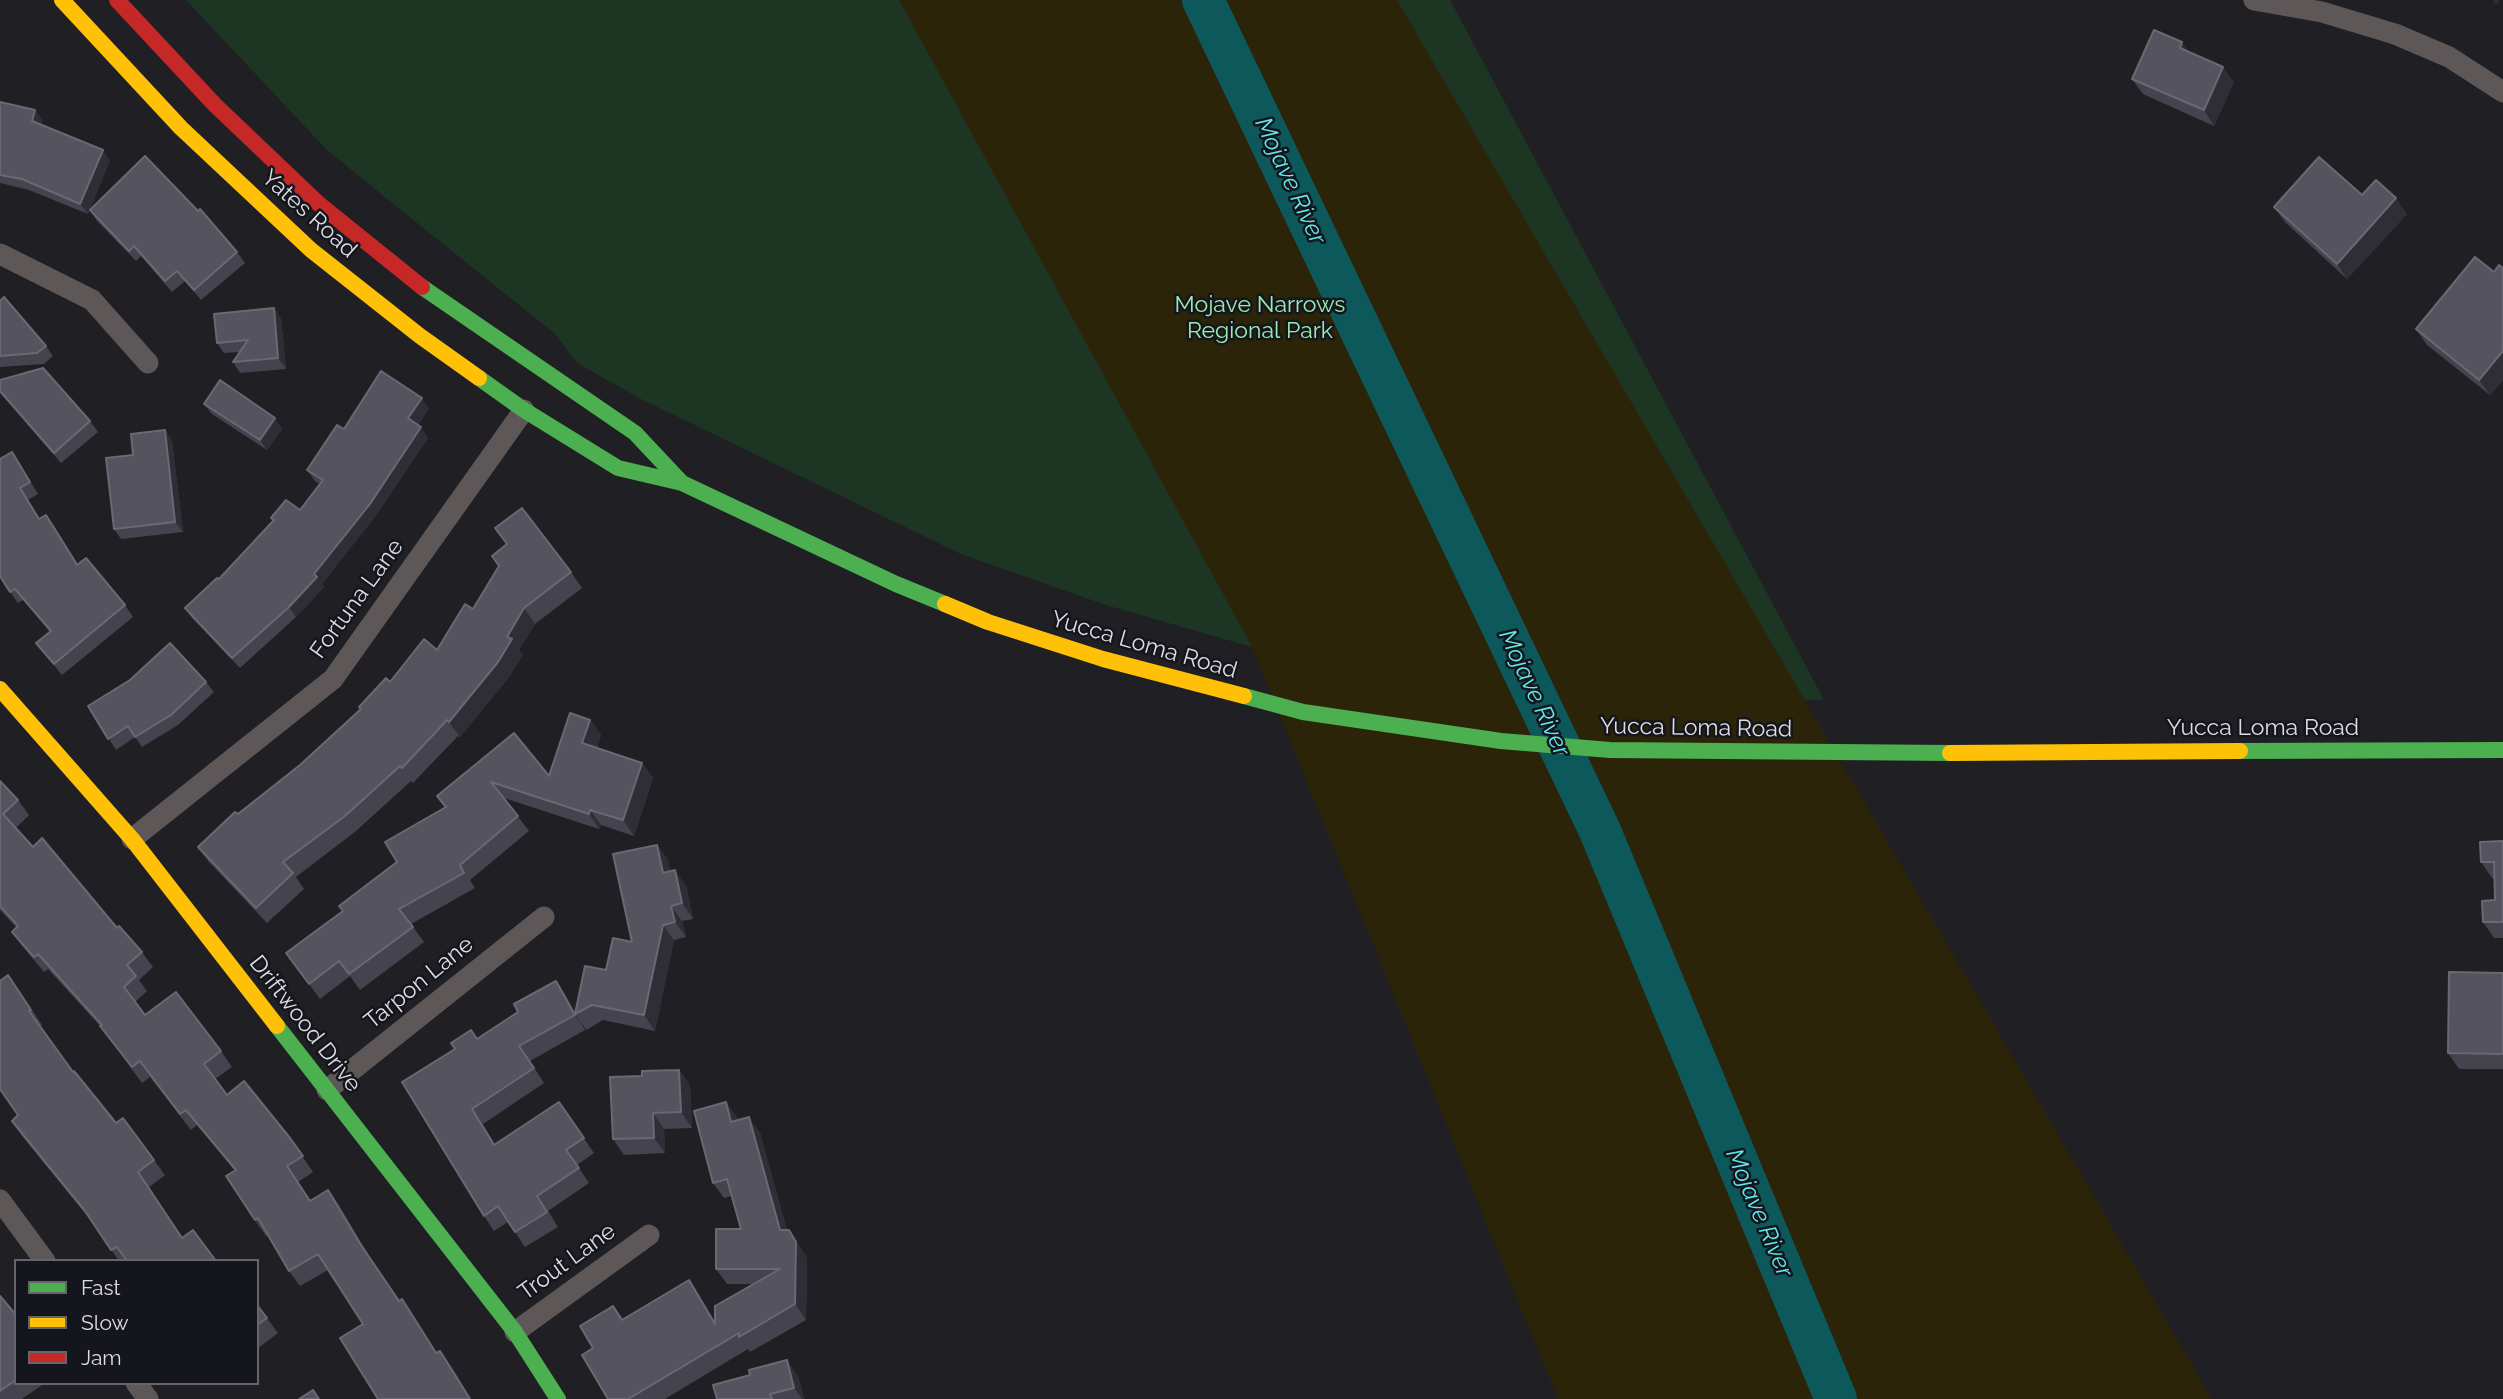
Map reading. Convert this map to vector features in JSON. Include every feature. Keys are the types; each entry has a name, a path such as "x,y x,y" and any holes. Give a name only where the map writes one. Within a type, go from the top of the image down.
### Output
{"main road":[{"name":"Yates Road","path":"62,0 181,128 311,250 420,335 554,429"},
{"name":"Yates Road","path":"117,0 215,105 319,204 432,295 606,415"},
{"name":"Yucca Loma Road","path":"606,415 635,433 682,483"},
{"name":"Yucca Loma Road","path":"554,429 618,467 682,483 884,579 988,622 1103,659 1303,712 1393,727 1611,750 1731,753 2503,750"},
{"name":"Driftwood Drive","path":"0,689 132,839 515,1332 558,1399"}],"street":[{"path":"2254,0 2322,12 2395,34 2449,57 2503,92"},
{"path":"0,254 92,300 148,363"},
{"name":"Fortuna Lane","path":"132,839 333,679 524,410"},
{"name":"Tarpon Lane","path":"327,1090 544,917"},
{"path":"0,1199 45,1259"},
{"name":"Trout Lane","path":"515,1332 649,1235"}],"green space":[{"name":"Mojave Narrows Regional Park","path":"186,0 1450,0 1824,700 1684,699 1399,672 1252,647 1106,605 961,554 641,399 577,363 555,334 328,151"}],"sand":[{"path":"899,0 1397,0 2212,1399 1558,1399 1252,647"}],"building":[{"path":"2154,30 2182,42 2180,48 2223,67 2204,110 2132,79"},
{"path":"0,102 35,110 32,121 103,150 80,204 22,179 0,175"},
{"path":"145,156 198,211 200,209 237,252 194,290 177,271 165,281 134,246 129,251 90,210"},
{"path":"2319,157 2362,195 2376,180 2396,198 2337,264 2274,207"},
{"path":"2475,257 2494,272 2499,265 2503,268 2503,351 2479,380 2416,329"},
{"path":"4,297 46,346 37,353 0,356 0,301"},
{"path":"274,308 278,358 233,362 248,340 217,343 214,314"},
{"path":"43,368 90,421 54,453 0,391 0,380"},
{"path":"381,371 422,398 408,418 421,427 370,504 314,574 317,577 289,607 232,658 185,608 219,579 274,520 271,518 286,500 300,510 323,480 307,470 337,425 344,429"},
{"path":"220,380 275,418 260,440 204,404"},
{"path":"165,430 175,522 114,529 106,458 133,455 131,434"},
{"path":"12,452 30,482 20,488 39,519 46,515 77,565 86,558 125,605 54,664 36,643 51,631 15,589 10,592 0,576 0,459"},
{"path":"522,508 571,572 524,608 507,637 512,639 498,662 449,722 447,720 402,768 400,766 345,816 283,862 293,873 256,908 198,847 235,812 238,814 300,765 361,709 359,707 386,678 390,682 424,639 437,650 465,604 473,609 499,566 492,556 507,544 495,528"},
{"path":"170,643 206,682 171,715 135,737 128,726 108,739 88,706 130,680"},
{"path":"570,713 590,720 582,743 642,763 623,820 590,810 589,814 491,782 518,816 460,865 464,873 399,909 413,927 349,974 339,961 309,984 286,953 343,911 339,906 397,862 385,842 446,807 437,796 514,733 549,776"},
{"path":"0,781 18,800 3,814 33,847 42,838 117,928 119,926 142,952 127,965 136,976 124,987 145,1015 176,992 221,1051 204,1064 227,1095 244,1081 290,1138 303,1156 287,1166 310,1201 328,1190 399,1301 402,1299 436,1353 440,1351 470,1399 378,1399 340,1338 363,1324 318,1254 289,1271 258,1218 255,1220 226,1176 236,1170 186,1110 180,1114 140,1061 132,1067 100,1026 102,1025 38,954 34,957 12,932 18,926 0,906"},
{"path":"2503,841 2503,922 2483,922 2482,901 2495,900 2494,862 2481,862 2480,842"},
{"path":"657,845 663,873 675,870 682,903 671,906 675,922 663,925 644,1015 592,1005 575,1014 585,966 606,970 613,938 632,942 613,854"},
{"path":"2449,972 2503,973 2503,1054 2448,1053"},
{"path":"8,975 31,1010 29,1011 73,1072 116,1123 123,1118 154,1160 138,1172 182,1238 193,1230 215,1259 126,1259 117,1247 111,1250 85,1211 12,1121 18,1115 0,1089 0,981"},
{"path":"556,981 575,1015 519,1046 534,1068 472,1109 494,1145 559,1102 584,1138 566,1150 579,1168 537,1196 547,1212 515,1232 498,1206 484,1216 402,1082 455,1049 451,1043 471,1030 477,1039 518,1012 514,1004"},
{"path":"679,1070 681,1112 653,1113 654,1138 613,1139 610,1077 642,1076 642,1071"},
{"path":"726,1102 731,1122 749,1117 780,1230 789,1230 796,1242 795,1304 739,1337 739,1333 628,1399 608,1399 582,1355 593,1348 580,1326 613,1306 622,1320 689,1280 715,1324 715,1306 780,1269 716,1269 716,1229 741,1229 727,1179 713,1183 694,1111"},
{"path":"0,1296 14,1313 14,1381 0,1391"},
{"path":"259,1308 267,1318 259,1324"},
{"path":"787,1360 794,1388 770,1394 772,1399 717,1399 713,1385 750,1375 749,1370"},
{"path":"313,1390 319,1399 299,1399"}],"waterway":[{"name":"Mojave River","path":"1203,0 1600,831 1836,1399"}],"traffic: fast":[{"path":"422,287 635,433 682,483"},
{"path":"479,378 524,410 618,468 682,483 896,584 945,604"},
{"path":"1244,696 1303,712 1501,741 1610,750 1950,753"},
{"path":"2240,751 2503,750"},
{"path":"277,1026 515,1332 558,1399"}],"traffic: slow":[{"path":"62,0 181,128 311,250 420,336 479,378"},
{"path":"945,604 988,622 1103,659 1244,696"},
{"path":"0,689 132,839 277,1026"},
{"path":"1950,753 2240,751"}],"traffic: jam":[{"path":"117,0 215,105 319,204 422,287"}]}
